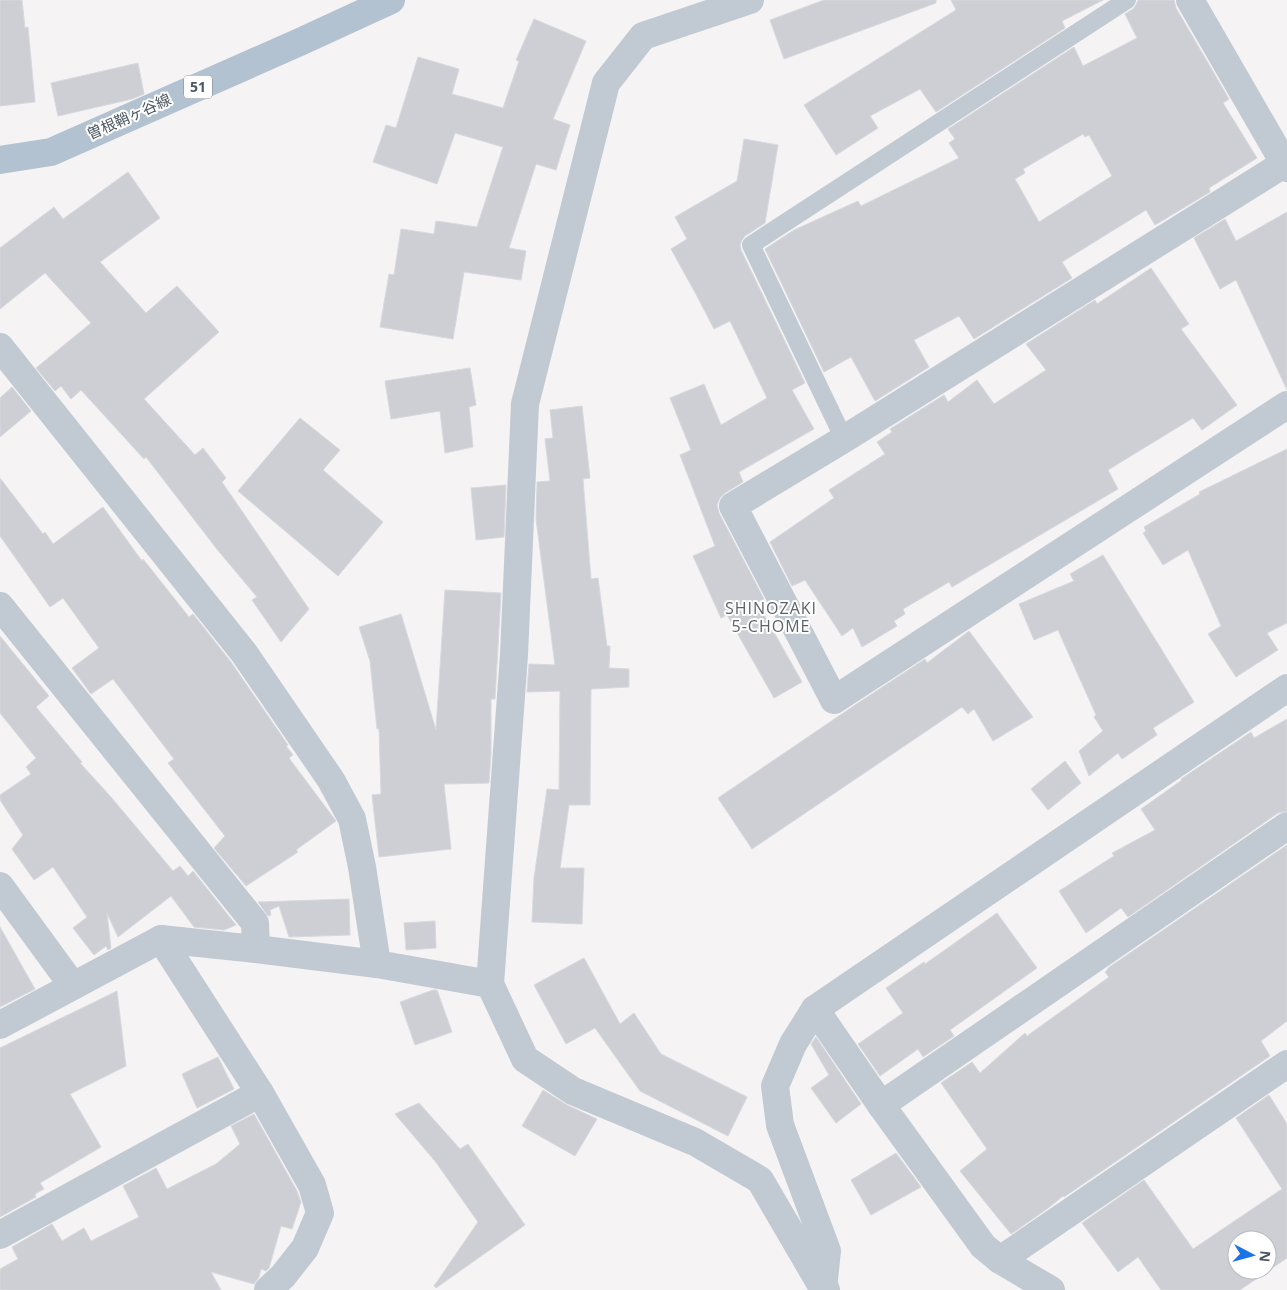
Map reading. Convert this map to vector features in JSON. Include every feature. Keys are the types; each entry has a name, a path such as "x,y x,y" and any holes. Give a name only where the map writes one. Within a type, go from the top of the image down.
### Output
{"main road":[{"name":"曽根鞘ヶ谷線","path":"0,160 51,152 391,0"}],"street":[{"path":"750,0 643,36 606,84 525,404 514,655 490,984 525,1059 572,1091 695,1142 760,1180 824,1289"},
{"path":"1190,0 1286,164 734,506 834,700 1287,405"},
{"path":"0,347 244,653 331,780 352,819 362,867 377,964"},
{"path":"0,606 256,923 256,949"},
{"path":"824,1289 828,1251 780,1125 775,1086 793,1044 815,1010 1287,688"},
{"path":"881,1105 1287,826"},
{"path":"0,886 73,986"},
{"path":"0,1025 161,939 377,964 490,984"},
{"path":"161,939 260,1093 312,1185 320,1213 305,1248 284,1276 268,1290"},
{"path":"815,1010 983,1246 1000,1260 1051,1290"},
{"path":"1000,1260 1287,1064"},
{"path":"0,1235 260,1093"}],"lane":[{"path":"844,439 751,245 1127,0"}],"building":[{"path":"0,0 22,0 25,28 28,27 35,102 0,106"},
{"path":"824,0 936,0 936,3 784,59 770,20"},
{"path":"951,0 1103,0 1062,21 1065,28 936,112 920,89 870,116 878,128 836,155 804,105 956,10"},
{"path":"1138,0 1174,0 1176,8 1229,99 1223,103 1257,158 1209,188 1210,192 1155,225 1146,210 1062,262 1072,278 974,339 959,316 914,340 929,367 875,401 851,357 824,372 765,249 794,230 858,201 861,206 959,158 949,143 955,139 948,129 1074,47 1083,66 1137,38 1125,14 1136,5","holes":["1083,134 1085,137 1089,135 1112,176 1039,222 1015,179 1025,173 1023,169"]},
{"path":"534,19 586,41 553,119 570,125 556,170 536,164 509,248 526,251 521,280 464,272 453,339 380,327 389,274 394,275 401,229 434,234 436,221 477,227 503,147 455,133 437,184 373,162 386,125 396,128 418,57 459,69 452,94 503,108 519,61 516,60"},
{"path":"138,63 144,94 132,99 58,116 51,83"},
{"path":"744,139 778,145 765,223 745,236 740,245 805,383 792,390 814,429 739,472 743,482 725,493 717,505 719,513 764,599 757,602 802,682 774,698 727,615 721,618 693,556 715,546 680,455 691,450 670,398 704,384 721,425 767,398 730,321 714,329 671,249 687,239 675,217 737,181"},
{"path":"128,172 160,218 100,262 146,313 177,286 219,332 144,399 195,455 203,448 226,478 222,482 309,609 281,642 252,600 257,597 216,548 146,457 144,459 81,390 71,399 61,386 55,391 36,368 91,323 45,273 0,309 0,248 54,207 63,219"},
{"path":"1287,212 1287,390 1236,280 1220,289 1194,238 1225,219 1236,241"},
{"path":"1151,268 1189,324 1181,329 1237,405 1202,430 1193,418 1108,470 1118,489 952,587 949,582 903,609 905,614 894,621 897,626 862,647 853,628 842,636 805,580 792,586 770,542 834,498 829,490 885,454 877,442 892,432 890,429 944,395 948,402 977,380 994,404 1046,370 1026,344 1095,300 1097,304"},
{"path":"470,368 476,405 469,407 473,447 445,453 440,411 391,419 385,381"},
{"path":"12,387 31,411 0,437 0,398"},
{"path":"582,406 590,478 583,479 591,579 598,578 607,646 610,646 609,668 629,669 629,687 591,689 590,805 569,805 560,868 584,868 582,924 532,922 534,878 547,789 559,790 560,691 527,692 529,664 555,665 536,519 537,482 550,481 545,439 553,438 550,410"},
{"path":"300,418 340,450 323,470 383,522 338,576 238,491"},
{"path":"1287,449 1287,623 1267,633 1278,650 1236,677 1208,634 1221,626 1188,550 1163,565 1143,533 1146,531 1144,527 1200,494 1199,492"},
{"path":"0,478 43,534 45,532 53,544 103,507 142,561 143,559 189,617 193,614 231,662 288,745 286,746 293,755 289,758 336,821 296,850 298,852 246,886 214,848 225,836 168,763 174,759 113,679 91,694 72,668 99,648 63,598 50,607 0,536"},
{"path":"506,485 504,537 476,540 471,488"},
{"path":"1103,555 1194,702 1153,728 1157,735 1122,759 1118,753 1089,776 1079,751 1103,731 1094,717 1096,715 1058,630 1034,640 1019,604 1074,581 1070,574"},
{"path":"445,590 501,593 495,699 491,699 489,783 444,784 451,849 379,857 372,795 381,794 379,729 377,729 370,661 359,627 401,614 436,730"},
{"path":"969,631 1033,717 993,741 974,709 968,714 962,707 752,849 718,798 925,659 927,663"},
{"path":"0,636 49,696 36,707 82,762 80,763 173,871 180,866 188,876 193,871 236,925 224,930 194,927 171,896 118,937 107,913 111,948 108,950 106,946 94,955 73,928 87,917 53,867 34,880 12,849 23,835 0,800 0,795 31,774 26,767 36,758 0,713"},
{"path":"1287,719 1287,811 1278,813 1128,917 1121,908 1086,933 1059,891 1114,856 1112,853 1155,830 1141,809 1181,779 1251,732 1254,738"},
{"path":"1065,761 1081,783 1048,810 1031,789"},
{"path":"1287,845 1287,1021 1261,1041 1270,1056 1063,1196 1011,1234 960,1171 987,1149 941,1083 972,1062 980,1073 1025,1033 1027,1036 1109,977 1105,972 1108,968"},
{"path":"349,899 350,935 289,937 279,906 270,910 271,915 268,916 258,902"},
{"path":"997,913 1037,968 950,1030 954,1036 923,1057 918,1049 880,1076 858,1044 903,1013 886,988 924,962 925,964"},
{"path":"435,921 436,948 406,950 404,923"},
{"path":"0,927 35,989 0,1007"},
{"path":"584,958 620,1024 634,1013 661,1054 747,1097 728,1136 640,1091 595,1028 566,1044 534,985"},
{"path":"437,990 452,1032 415,1045 400,1002"},
{"path":"117,991 126,1066 70,1094 101,1147 40,1183 44,1189 35,1194 36,1197 0,1217 0,1048"},
{"path":"816,1037 861,1104 836,1123 811,1088 829,1075 811,1044"},
{"path":"218,1057 234,1089 197,1108 182,1074"},
{"path":"543,1090 567,1105 597,1119 575,1156 522,1126"},
{"path":"1269,1095 1287,1124 1287,1258 1277,1265 1277,1230 1227,1230 1227,1280 1255,1280 1240,1290 1161,1290 1138,1257 1118,1272 1082,1223 1144,1180 1193,1249 1282,1189 1236,1118"},
{"path":"419,1103 460,1149 468,1144 525,1225 436,1288 434,1286 478,1222 435,1161 395,1114"},
{"path":"254,1114 297,1191 301,1202 292,1229 281,1226 269,1268 266,1271 261,1269 259,1277 254,1284 211,1272 221,1290 0,1290 0,1269 18,1259 12,1247 52,1224 62,1241 84,1228 91,1241 139,1217 123,1186 156,1168 167,1189 216,1164 240,1144 231,1126"},
{"path":"896,1153 921,1187 871,1215 851,1180"}],"district":[{"name":"SHINOZAKI 5-CHOME","path":"771,617"}]}
